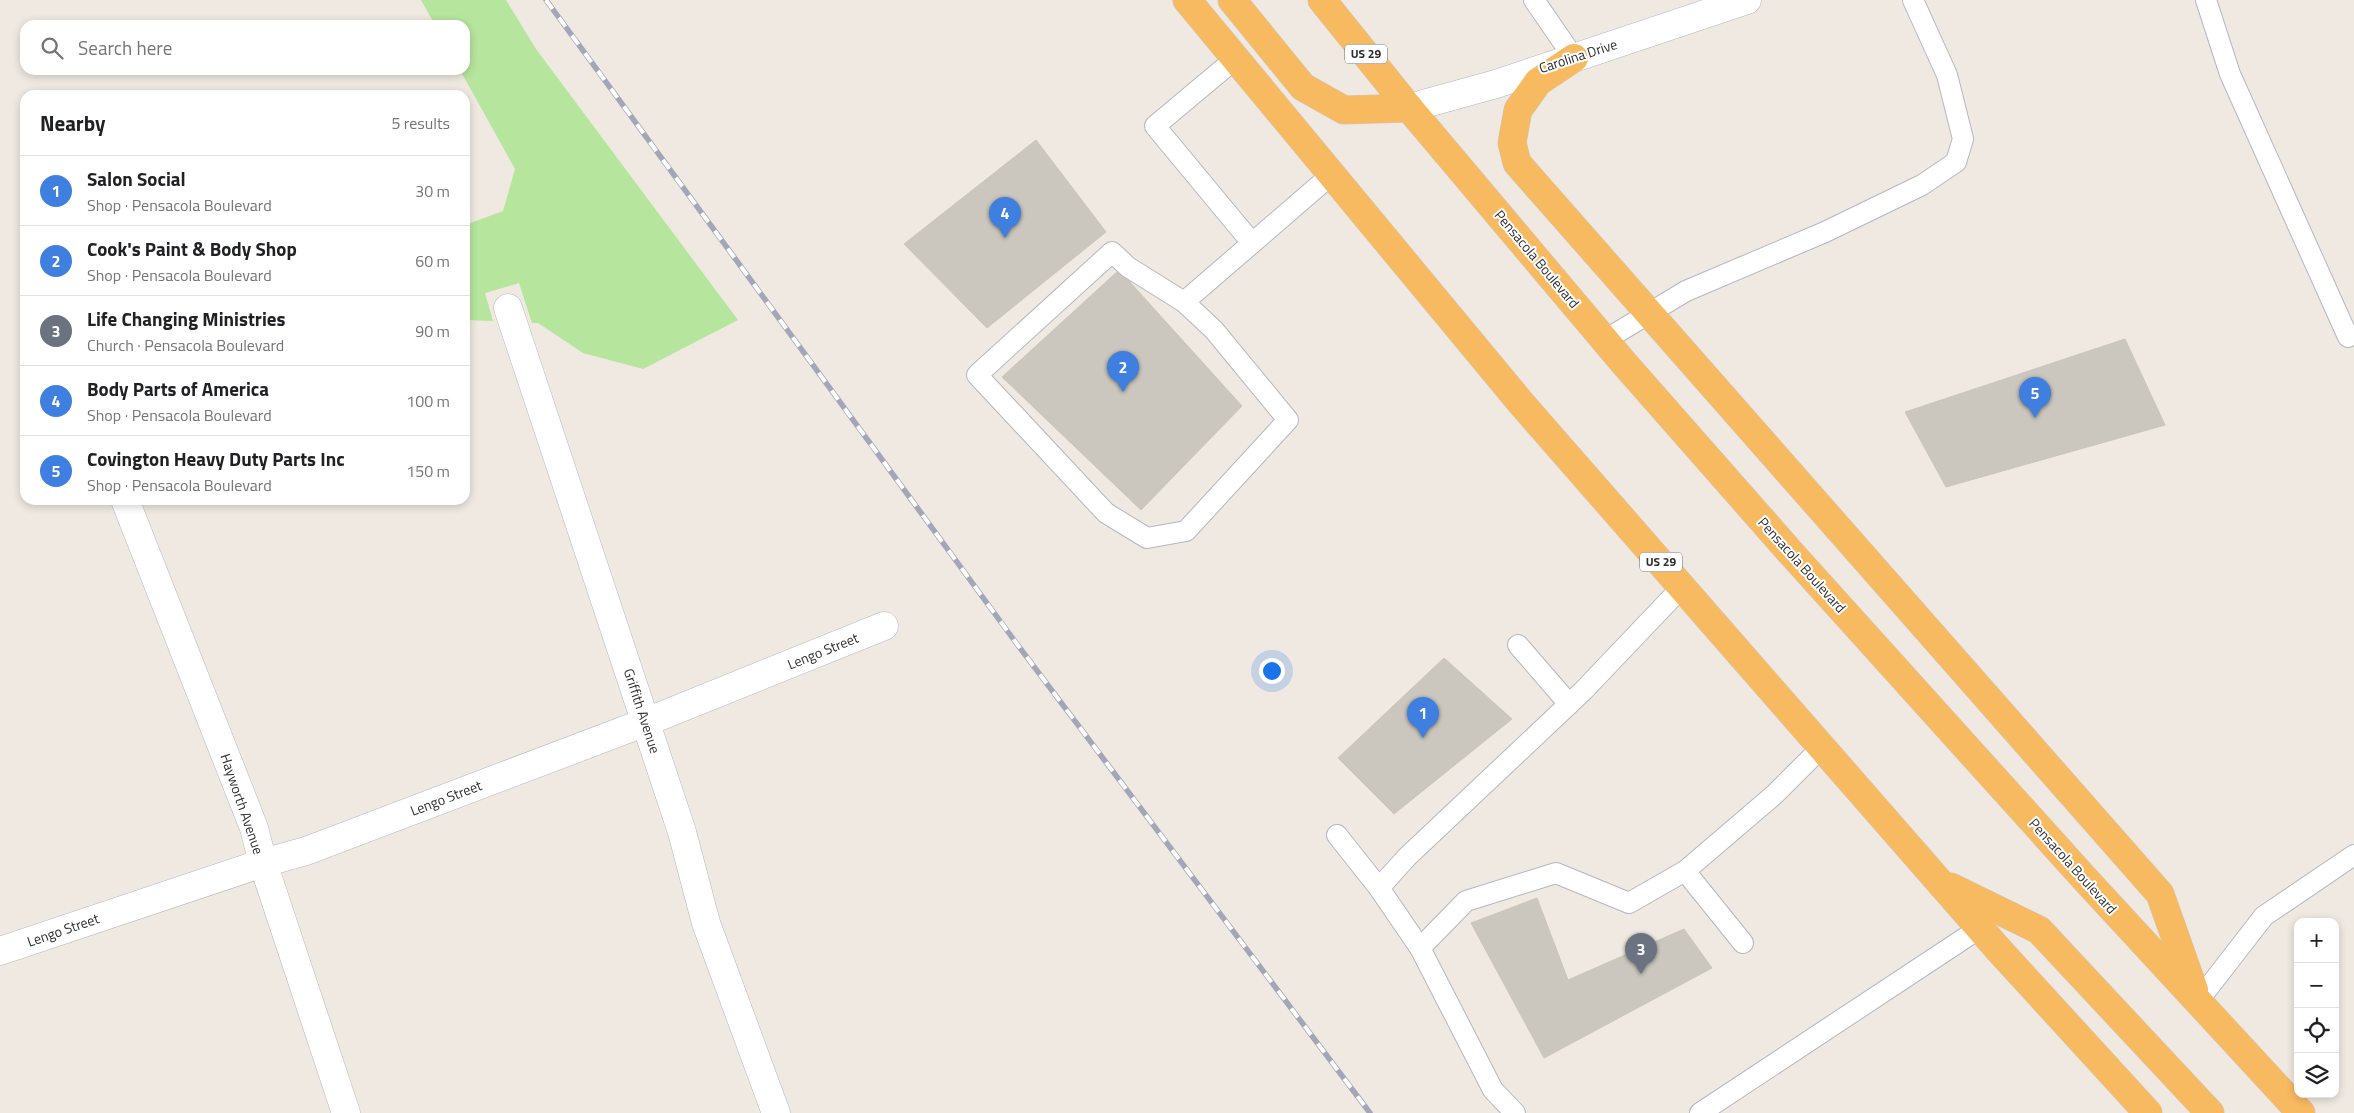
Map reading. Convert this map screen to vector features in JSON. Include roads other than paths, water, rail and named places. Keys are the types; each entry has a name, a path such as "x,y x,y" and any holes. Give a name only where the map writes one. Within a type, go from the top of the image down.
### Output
{"highway":[{"name":"US 29","path":"1187,0 1521,403 1980,928 2148,1113"},
{"path":"1232,0 1302,87 1344,110 1409,108"},
{"name":"Pensacola Boulevard","path":"1322,0 1409,108 1605,340 1790,553 2301,1113"},
{"path":"1574,58 1538,82 1518,110 1512,143 1517,163 2160,894 2198,1001"},
{"path":"1939,880 2039,930 2210,1113"}],"street":[{"name":"Carolina Drive","path":"1409,108 1496,84 1747,0"},
{"name":"Griffith Avenue","path":"508,308 682,832 706,923 776,1113"},
{"name":"Hayworth Avenue","path":"127,505 254,828 263,863 346,1113"},
{"name":"Lengo Street","path":"0,951 263,863 306,851 646,722 884,626"}],"lane":[{"path":"1534,0 1574,58"},
{"path":"1605,340 1686,291 1825,232 1922,185 1956,162 1963,139 1947,75 1913,0"},
{"path":"2206,0 2230,74 2348,337"},
{"path":"1235,59 1155,126 1252,243"},
{"path":"1184,302 1331,175"},
{"path":"1112,252 1128,267 1184,302 1214,330 1288,420 1186,531 1146,538 1106,513 978,375 1112,252"},
{"path":"1379,888 1407,858 1569,704 1682,586"},
{"path":"1518,645 1569,704"},
{"path":"1420,948 1466,901 1556,873 1629,903 1685,871 1775,794 1822,747"},
{"path":"1337,835 1379,888 1420,948 1494,1090 1515,1113"},
{"path":"2198,1001 2264,916 2354,855"},
{"path":"1685,871 1744,943"},
{"path":"1700,1113 1980,928"}],"railway":[{"path":"546,0 1014,640 1370,1113"}],"place":[{"name":"Body Parts of America","path":"1005,238"},
{"name":"Cook's Paint & Body Shop","path":"1123,392"},
{"name":"Covington Heavy Duty Parts Inc","path":"2035,418"},
{"name":"Salon Social","path":"1423,738"},
{"name":"Life Changing Ministries","path":"1641,974"}]}
